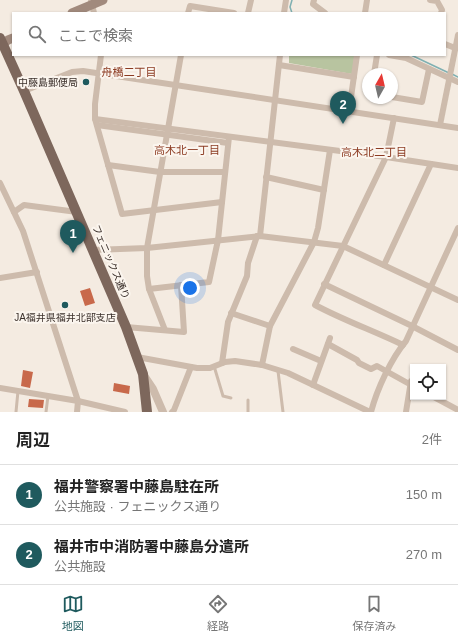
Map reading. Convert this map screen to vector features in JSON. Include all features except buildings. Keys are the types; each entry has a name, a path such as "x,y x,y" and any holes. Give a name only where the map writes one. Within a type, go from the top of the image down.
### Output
{"main road":[{"path":"75,12 92,6 103,0"},
{"path":"1,43 12,38"},
{"name":"フェニックス通り","path":"1,43 24,91 126,327 143,374 147,412"}],"street":[{"path":"248,12 251,0"},
{"path":"314,0 313,4 325,12"},
{"path":"365,12 367,0"},
{"path":"430,0 437,1 442,10 441,12"},
{"path":"188,12 190,6 228,12"},
{"path":"440,125 458,35"},
{"path":"446,44 455,48"},
{"path":"101,56 95,104 96,122 122,214 222,202"},
{"path":"165,330 149,289 147,276 147,248 181,56"},
{"path":"222,363 228,322 247,276 248,263 258,236 280,56"},
{"path":"349,111 357,56"},
{"path":"375,68 377,56"},
{"path":"395,56 406,58 458,82"},
{"path":"279,65 354,76"},
{"path":"398,98 422,102 430,69"},
{"path":"24,91 72,72 83,71 458,128"},
{"path":"394,118 386,157 315,305 332,314 371,329 403,345"},
{"path":"96,122 228,140 270,142 458,168"},
{"path":"149,289 208,282 218,240 228,140"},
{"path":"262,365 270,326 314,242 318,228 330,150"},
{"path":"384,265 431,164"},
{"path":"108,166 160,172 225,172"},
{"path":"266,178 324,190"},
{"path":"0,183 2,192 23,231 37,272 78,402 77,412"},
{"path":"14,212 24,205 76,212"},
{"path":"137,357 191,367 210,368 222,363 235,361 262,365 277,369 371,412 375,395 398,351 406,341 458,228"},
{"path":"93,250 147,248 258,236 314,242 343,246 458,300"},
{"path":"0,278 37,272"},
{"path":"324,284 412,326 458,350"},
{"path":"126,327 184,332 181,285"},
{"path":"231,313 270,326"},
{"path":"312,385 329,341 357,360 358,363 371,368 377,366 410,383"},
{"path":"293,349 321,361"},
{"path":"172,412 191,367"},
{"path":"143,374 153,389 163,412"},
{"path":"0,388 125,412"},
{"path":"406,412 410,390"},
{"path":"440,400 458,410"}],"lane":[{"path":"214,366 223,396 231,398"},
{"path":"277,369 283,412"},
{"path":"16,412 18,391"},
{"path":"46,412 48,396"},
{"path":"248,400 248,412"}],"green space":[{"path":"289,56 355,56 352,74 289,63"}],"waterway":[{"path":"292,0 290,7 292,12"},
{"path":"413,56 449,73"},
{"path":"452,74 458,77"}],"place":[{"name":"中藤島郵便局","path":"86,82"},
{"name":"福井市中消防署中藤島分遣所","path":"343,124"},
{"name":"福井警察署中藤島駐在所","path":"73,253"},
{"name":"JA福井県福井北部支店","path":"65,305"}],"district":[{"name":"舟橋二丁目","path":"129,72"},
{"name":"高木北一丁目","path":"187,150"},
{"name":"高木北二丁目","path":"374,152"}]}
